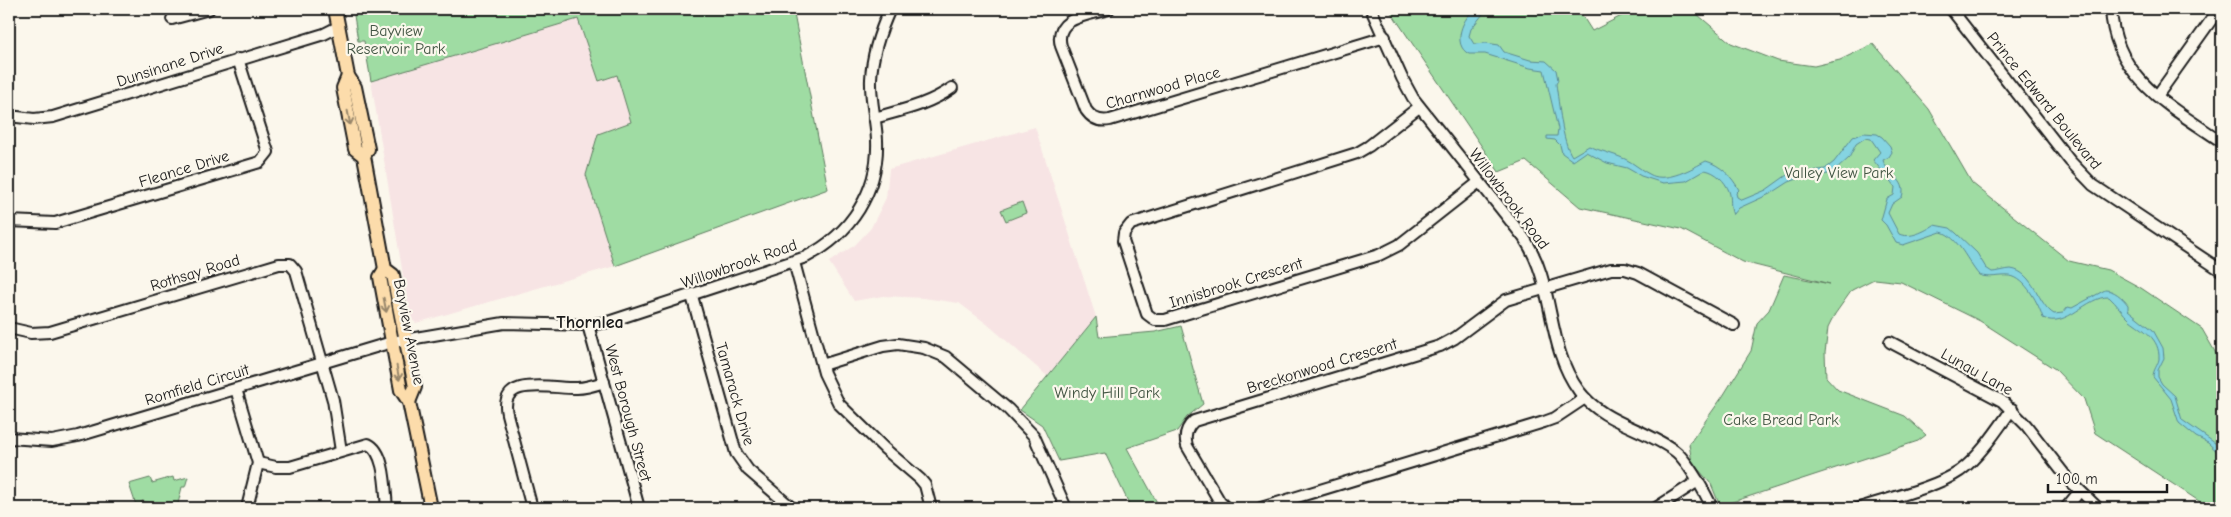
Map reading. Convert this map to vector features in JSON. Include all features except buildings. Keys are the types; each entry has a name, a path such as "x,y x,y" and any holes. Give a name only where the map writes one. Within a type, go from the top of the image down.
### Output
{"main road":[{"name":"Bayview Avenue","path":"334,9 348,76 355,87 368,148 364,156 385,269 380,277 401,390 409,402 431,508"},
{"name":"Bayview Avenue","path":"385,269 393,275 415,387 409,402"}],"street":[{"path":"172,19 209,9"},
{"name":"Willowbrook Road","path":"392,342 504,322 588,325 617,320 794,262 832,242 850,223 862,205 876,167 877,138 871,96 872,68 881,31 890,9"},
{"name":"Charnwood Place","path":"1109,9 1067,22 1061,29 1059,38 1060,46 1086,110 1091,117 1100,121 1110,120 1384,37"},
{"name":"Willowbrook Road","path":"1371,9 1402,78 1419,107 1529,246 1538,262 1546,287 1559,354 1573,382 1584,398 1597,410 1614,421 1676,452 1698,481 1712,508"},
{"name":"Prince Edward Boulevard","path":"1951,9 2070,161 2093,185 2222,271"},
{"path":"2111,9 2119,50 2137,78 2157,96 2222,142"},
{"path":"2157,96 2220,11"},
{"name":"Dunsinane Drive","path":"9,116 34,119 53,117 324,34 338,27"},
{"name":"Fleance Drive","path":"9,221 55,223 260,162 268,152 238,59"},
{"path":"874,118 916,107 952,88"},
{"name":"Innisbrook Crescent","path":"1419,107 1369,146 1357,153 1130,224 1124,233 1123,241 1147,314 1155,320 1165,320 1380,255 1399,245 1479,182"},
{"path":"794,262 822,365 828,383 839,404 885,449 920,479 924,485 931,508"},
{"name":"Rothsay Road","path":"9,328 31,333 50,332 286,263 292,266 296,272 323,362"},
{"name":"Breckonwood Crescent","path":"1226,508 1220,502 1187,446 1185,434 1194,421 1440,346 1455,338 1506,300 1607,270 1630,270 1734,325"},
{"name":"Tamarack Drive","path":"692,296 736,452 748,470 792,508"},
{"name":"West Borough Street","path":"588,325 639,508"},
{"name":"Romfield Circuit","path":"9,438 37,441 65,439 392,342"},
{"name":"Lunau Lane","path":"1890,342 1991,394 2012,409 2079,492 2098,508"},
{"path":"822,365 883,346 898,344 924,348 946,357 1008,409 1034,436 1066,508"},
{"path":"323,362 333,400 341,451"},
{"path":"532,508 507,414 505,405 507,397 512,391 521,387 577,388 604,382"},
{"path":"236,389 258,463 246,508"},
{"path":"1261,508 1544,422 1555,418 1584,398"},
{"path":"1859,508 1942,480 1960,471 1972,460 2012,409"},
{"path":"258,463 285,468 365,444 371,445 376,450 381,463 387,508"},
{"path":"1656,508 1698,481"},
{"path":"2066,508 2079,492"}],"shaded area":[{"path":"793,9 828,189 615,266 416,323 410,318 371,81 578,19"},
{"path":"1035,127 1096,317 1047,376 987,324 959,303 924,298 883,296 854,301 829,262 855,245 871,228 886,198 889,169"}],"green space":[{"name":"Bayview Reservoir Park","path":"353,9 793,9 828,189 615,266 586,175 598,134 631,122 617,75 599,81 578,19 371,81 364,41 358,41"},
{"name":"Valley View Park","path":"1389,9 1578,9 1592,31 1635,9 1691,9 1731,43 1778,61 1814,66 1840,60 1873,44 1929,109 1972,183 2069,261 2108,270 2141,288 2202,329 2222,364 2222,508 2205,505 2095,433 2084,399 2055,369 1980,321 1901,282 1874,279 1852,290 1835,314 1828,328 1825,353 1826,377 1838,390 1905,416 1926,435 1918,441 1720,506 1711,484 1692,462 1689,444 1723,396 1751,351 1757,323 1769,310 1784,275 1830,284 1743,262 1681,229 1580,207 1526,161 1499,172"},
{"path":"1022,202 1026,213 1006,221 1001,210"},
{"name":"Windy Hill Park","path":"1096,317 1099,337 1155,332 1181,326 1203,404 1187,417 1177,431 1127,448 1160,508 1131,508 1105,453 1059,461 1042,425 1020,410"},
{"path":"173,477 174,481 188,477 185,487 182,487 177,508 142,501 140,508 137,508 129,484 150,478 152,483"}],"water":[{"path":"1476,9 1487,9 1471,29 1469,36 1474,44 1499,45 1504,52 1530,60 1546,61 1556,70 1561,122 1572,156 1589,146 1625,159 1657,177 1680,174 1706,161 1721,168 1729,176 1739,190 1736,193 1737,197 1742,200 1766,190 1787,175 1825,169 1834,162 1853,137 1864,133 1877,134 1890,146 1892,152 1889,157 1883,160 1902,186 1902,197 1892,204 1888,213 1899,234 1913,235 1934,225 1950,228 1977,253 1986,268 1992,272 2011,269 2019,271 2030,282 2044,304 2054,314 2063,313 2068,307 2072,308 2105,290 2118,294 2128,305 2128,310 2153,330 2163,348 2164,358 2158,370 2158,377 2162,384 2175,396 2182,420 2222,448 2222,456 2208,443 2196,437 2179,423 2171,399 2153,377 2159,359 2157,345 2150,335 2130,320 2109,297 2092,301 2060,319 2043,318 2031,293 2021,282 2010,276 1987,277 1979,275 1958,244 1947,235 1941,232 1903,245 1896,243 1881,220 1887,199 1894,195 1895,187 1873,160 1880,152 1871,139 1865,138 1856,144 1849,158 1828,174 1800,178 1789,182 1772,193 1739,208 1733,215 1727,187 1723,180 1709,171 1705,170 1686,181 1663,183 1641,176 1627,168 1607,163 1586,152 1573,161 1562,153 1560,145 1555,140 1547,139 1547,136 1557,136 1558,129 1544,70 1530,68 1485,54 1469,54 1464,50 1460,38 1463,24"}],"district":[{"name":"Thornlea","path":"590,322"}],"park label":[{"name":"Cake Bread Park","path":"1781,420"}]}
